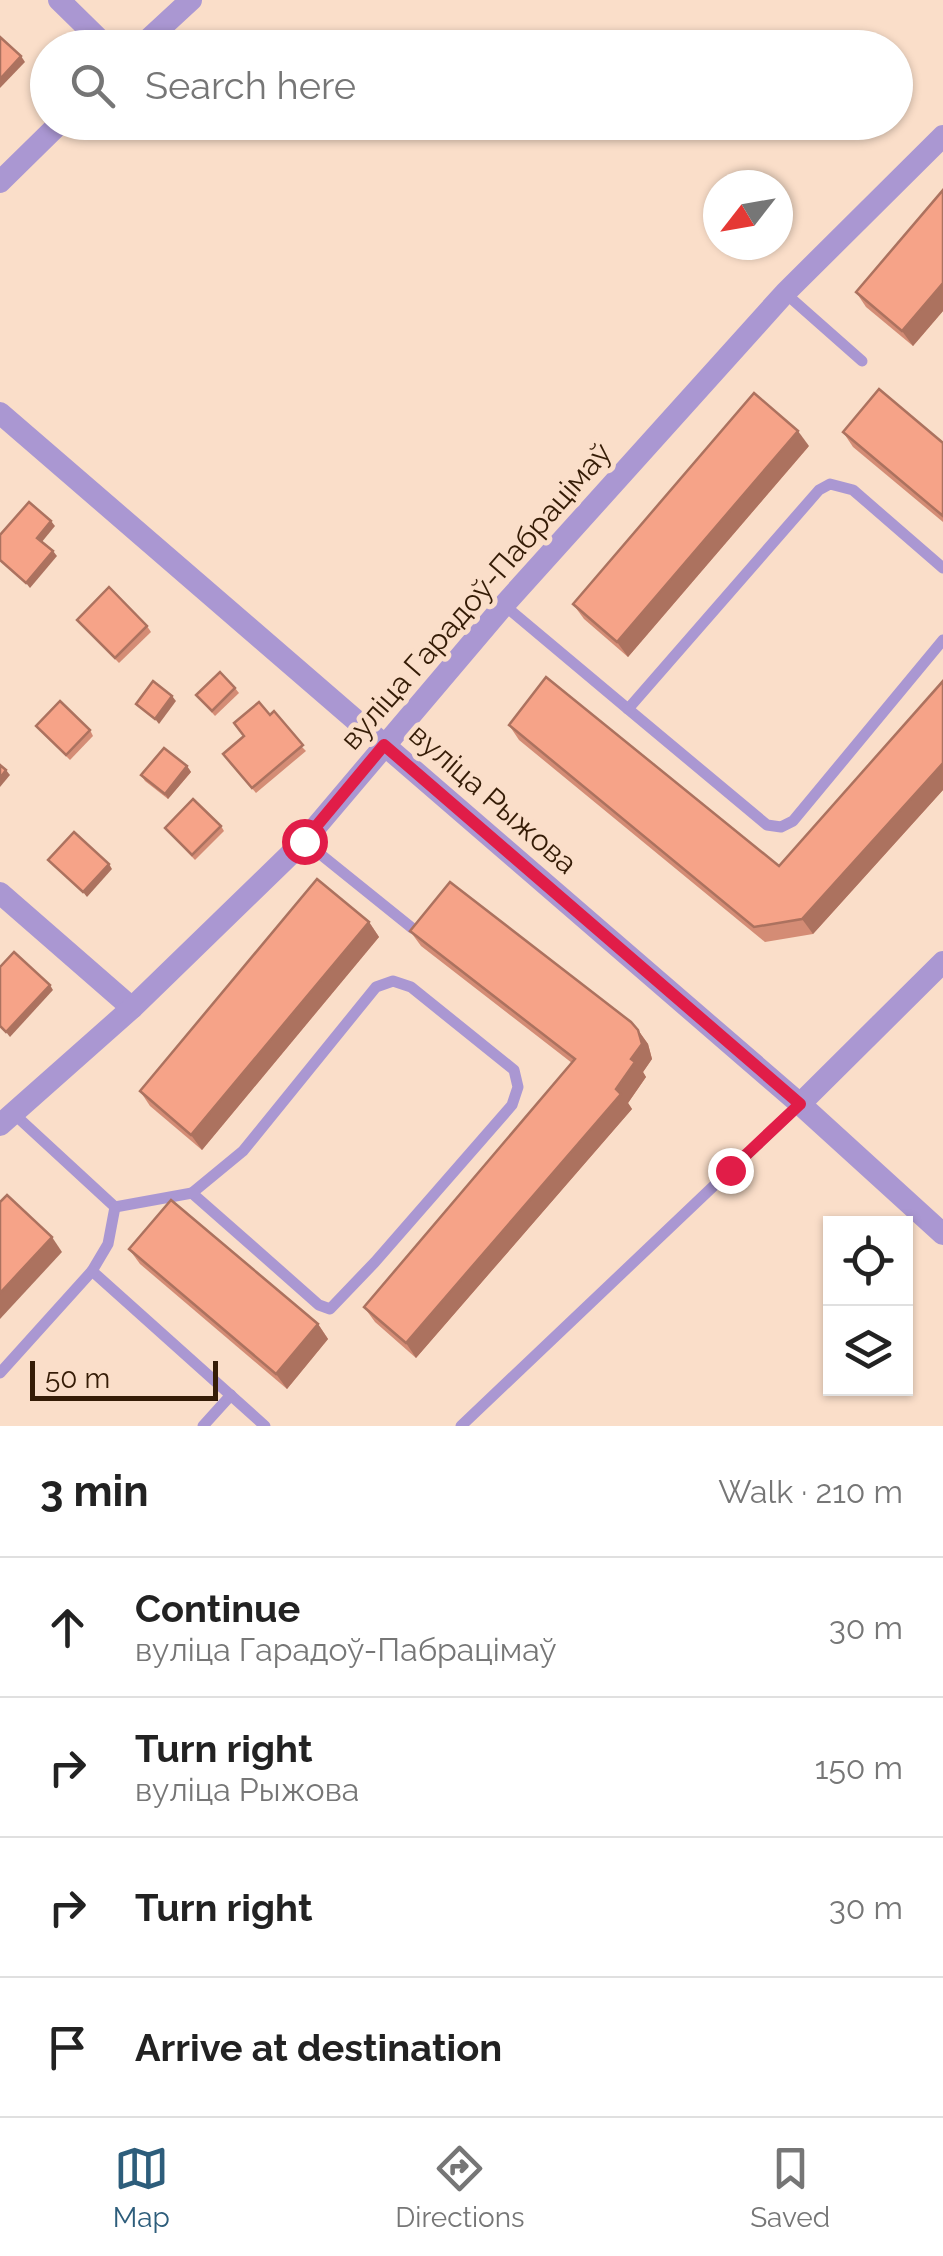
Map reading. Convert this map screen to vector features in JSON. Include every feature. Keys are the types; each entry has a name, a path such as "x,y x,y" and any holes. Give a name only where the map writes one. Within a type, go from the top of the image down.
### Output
{"street":[{"path":"59,0 90,30"},
{"path":"158,30 191,0"},
{"name":"вуліца Гарадоў-Пабрацімаў","path":"7,1119 132,1008 304,841 504,604 785,293 943,136"},
{"path":"0,182 43,140"},
{"name":"вуліца Рыжова","path":"0,413 800,1104 943,1234"},
{"path":"0,893 132,1008"},
{"path":"800,1104 943,962"}],"lane":[{"path":"785,293 862,361"},
{"path":"628,709 819,490 830,484 854,490 943,568"},
{"path":"504,604 766,825 782,827 793,821 943,640"},
{"path":"304,841 412,928"},
{"path":"7,1119 114,1207 192,1194 243,1150 376,987 393,980 411,986 514,1070 518,1087 512,1106 363,1276 330,1308 319,1305 192,1194"},
{"path":"461,1426 800,1104"},
{"path":"0,1374 92,1271 108,1244 114,1207"},
{"path":"92,1271 265,1426"},
{"path":"203,1426 230,1395"}],"building":[{"path":"0,37 21,56 0,79"},
{"path":"943,190 943,283 902,331 856,292"},
{"path":"879,389 943,443 943,516 843,432"},
{"path":"754,393 798,431 617,642 573,604"},
{"path":"29,502 51,521 37,538 53,551 26,583 0,560 0,535"},
{"path":"109,587 147,626 115,658 77,620"},
{"path":"220,672 235,688 212,711 196,695"},
{"path":"546,677 779,866 943,681 943,763 802,919 754,927 509,725"},
{"path":"153,681 172,696 155,719 136,704"},
{"path":"60,701 90,730 66,755 36,726"},
{"path":"259,702 270,715 274,711 303,745 252,788 223,754 244,736 234,723"},
{"path":"164,748 187,766 165,794 141,775"},
{"path":"193,799 221,826 192,855 165,828"},
{"path":"74,832 109,864 83,892 48,860"},
{"path":"317,879 369,922 191,1135 140,1091"},
{"path":"450,882 631,1022 642,1044 616,1089 621,1094 406,1343 364,1307 575,1059 410,931"},
{"path":"14,952 50,985 6,1032 0,1026 0,967"},
{"path":"7,1195 52,1237 0,1293 0,1202"},
{"path":"171,1200 318,1324 276,1374 129,1249"}],"route":[{"path":"304,841 384,745 800,1104 730,1170"}]}
